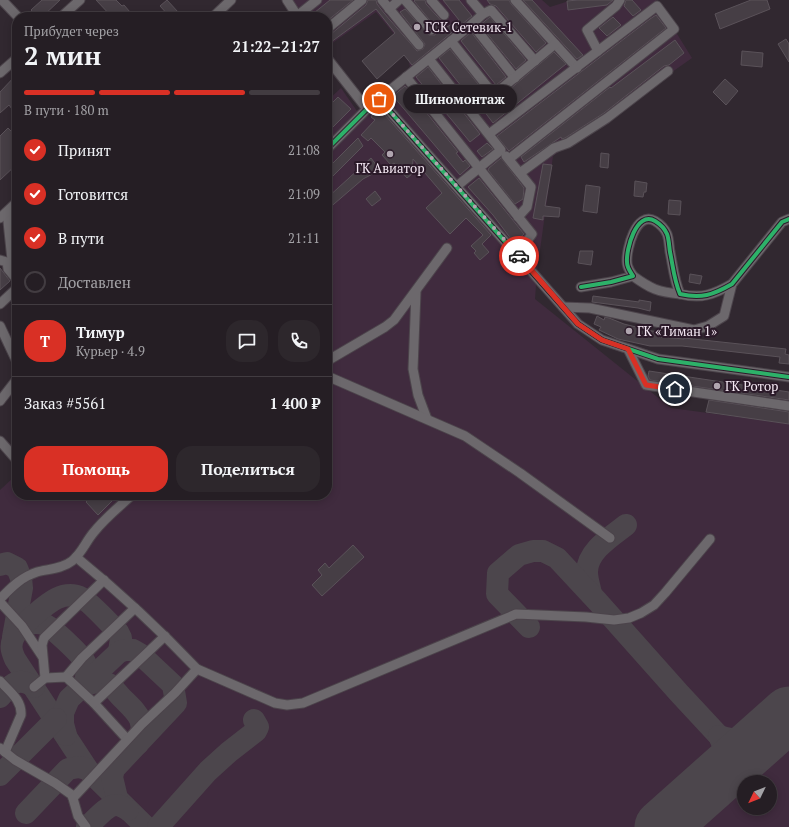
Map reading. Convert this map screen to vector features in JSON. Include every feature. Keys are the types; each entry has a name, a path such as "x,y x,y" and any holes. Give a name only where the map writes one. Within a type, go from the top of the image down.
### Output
{"street":[{"path":"2,0 13,12"},
{"path":"67,12 80,0"},
{"path":"218,12 231,0"},
{"path":"287,0 295,12"},
{"path":"304,12 317,0"},
{"path":"332,25 362,0"},
{"path":"382,0 418,45"},
{"path":"389,9 399,0"},
{"path":"405,0 431,30"},
{"path":"431,0 444,15"},
{"path":"471,0 483,14"},
{"path":"515,0 576,68"},
{"path":"598,51 587,30 616,6 620,0"},
{"path":"489,134 598,51 655,3 674,30 509,159"},
{"path":"332,144 366,109 451,42 483,14 491,10 535,61"},
{"path":"472,24 515,78"},
{"path":"451,42 494,95"},
{"path":"472,113 555,44"},
{"path":"429,59 531,187 527,207 518,217"},
{"path":"0,73 12,62"},
{"path":"332,68 366,109"},
{"path":"520,173 554,148 568,143 607,118 668,71"},
{"path":"406,78 532,234 517,255"},
{"path":"379,99 578,324 602,340 658,359 789,377"},
{"path":"457,186 501,150"},
{"path":"12,207 3,215 9,262 8,269 12,274"},
{"path":"680,294 676,284 667,234 662,225 652,219 643,220 637,226 628,250 627,263 633,276 649,288 664,293 680,294 692,297 705,296 732,284 782,222 789,219"},
{"path":"332,358 385,327 394,320 447,248"},
{"path":"581,287 611,282 633,276"},
{"path":"563,307 590,308 694,330 708,326 724,316 732,284"},
{"path":"416,292 413,369 418,395 427,419"},
{"path":"0,304 12,293"},
{"path":"0,326 12,351"},
{"path":"628,349 646,385 789,406"},
{"path":"332,378 465,436 520,473 610,538"},
{"path":"0,402 12,388"},
{"path":"0,441 12,455"},
{"path":"43,658 22,626 0,600 22,578 36,572 65,566 84,548 93,533 105,520 127,500"},
{"path":"76,557 135,608 197,669 275,703 287,705 304,703 516,614 586,617 614,620 629,618 654,605 710,540"},
{"path":"45,678 42,645 44,638 104,580"},
{"path":"66,677 82,658 135,608"},
{"path":"94,703 165,636"},
{"path":"73,798 142,724 175,693 197,669"},
{"path":"34,687 45,678 66,677 94,703 128,739"},
{"path":"0,681 18,699 22,709 21,715 3,750 15,760 55,782 72,795 78,816 86,827"}],"shaded area":[{"path":"291,0 542,0 550,7 572,0 656,0 692,58 553,156 537,272 535,299 671,408 789,424 789,827 0,827 0,490 12,479 12,500 332,500 332,96 341,88 357,111 410,68 409,62 412,56 376,12 332,43 332,12 299,12"}],"building":[{"path":"42,0 60,0 47,12 33,12 31,10"},
{"path":"96,0 116,0 122,6 124,5 130,12 107,12"},
{"path":"167,0 178,12 165,12 160,6"},
{"path":"330,0 353,0 332,17 332,12 315,12"},
{"path":"368,0 376,0 377,4 384,13 417,51 423,49 425,44 400,12 405,9 429,35 435,35 437,29 414,1 415,0 425,0 426,4 447,27 459,20 443,0 459,0 472,16 412,65 404,55 377,79 362,61 395,33 376,9 332,41 332,33 366,5"},
{"path":"487,0 509,0 546,43 536,52 496,6 490,4"},
{"path":"523,0 532,0 583,55 577,59"},
{"path":"613,0 607,5 568,10 567,1"},
{"path":"626,0 632,0 641,10 633,16 624,6"},
{"path":"751,0 767,0 770,9 720,29 715,14"},
{"path":"656,15 666,28 509,151 508,150 497,136"},
{"path":"490,17 526,60 516,69 480,25"},
{"path":"613,17 621,25 607,36 599,28"},
{"path":"471,32 506,77 496,85 461,41"},
{"path":"786,39 789,44 789,62 778,44"},
{"path":"675,40 684,53 669,65 664,66 604,113 565,138 562,139 561,137 524,162 521,157 610,87 611,88"},
{"path":"450,49 486,94 481,98 479,96 473,101 439,58"},
{"path":"742,51 763,53 762,67 741,65"},
{"path":"554,52 566,64 493,123 484,111"},
{"path":"428,67 480,134 470,142 416,77"},
{"path":"12,79 12,109 9,105 0,113 0,92"},
{"path":"725,79 738,91 726,105 713,92"},
{"path":"405,86 458,152 456,153 463,162 465,160 470,166 460,175 393,96"},
{"path":"338,97 351,109 332,128 332,103"},
{"path":"374,112 385,115 491,235 482,244 489,252 480,260 474,253 476,251 471,246 483,235 466,218 450,234 426,208 442,193 413,159 412,174 407,178 394,163 391,165 382,155 385,152 371,138 368,141 361,135 375,120 371,117"},
{"path":"8,128 12,132 12,169 0,180 0,136"},
{"path":"358,138 363,146 332,177 332,164"},
{"path":"487,143 493,149 482,157 477,151"},
{"path":"601,153 609,154 608,168 600,167"},
{"name":"ГК Авиатор","path":"371,158 380,170 363,179 332,206 332,193"},
{"path":"501,158 524,188 523,199 515,204 488,170"},
{"path":"543,164 552,165 545,206 560,208 559,217 543,216 543,220 533,218"},
{"path":"479,178 524,234 514,243 493,215 468,187"},
{"path":"635,181 647,183 646,192 644,192 643,197 634,196"},
{"path":"586,185 600,187 597,213 583,211"},
{"path":"375,191 381,199 372,206 366,199"},
{"path":"669,200 681,201 680,215 668,214"},
{"path":"580,251 593,251 591,265 578,263"},
{"path":"0,268 10,281 0,290"},
{"path":"690,274 702,276 700,284 689,282"},
{"path":"593,296 639,302 639,300 651,302 650,311 592,302"},
{"path":"597,316 604,320 605,317 624,324 661,332 661,337 684,338 786,349 785,354 789,355 789,364 779,363 780,357 682,346 650,346 618,339 599,330 601,327 594,324"},
{"name":"ГК Ротор","path":"649,371 789,392 789,400 650,380 648,376"},
{"name":"ГК Ротор","path":"709,400 789,412 789,424 706,412"},
{"path":"88,500 113,500 98,515 86,502"},
{"path":"353,545 364,557 322,596 312,585 322,575 318,570 325,563 329,568"}],"taxiway":[{"path":"591,594 587,578 588,564 591,557 601,545 626,525"},
{"path":"529,627 497,594 498,573 519,555 533,551 543,551 557,558 719,736 724,753 722,763 715,779"},
{"path":"0,565 7,563 17,568 21,578 22,588 13,637"},
{"path":"119,652 121,638 118,632 90,604 75,595 61,597 48,604 18,630 14,636 12,645 12,652 15,659 88,770 146,827"},
{"path":"22,626 33,623 44,624 54,630 67,642 86,664 87,672 84,686 99,682 109,684 112,687 133,709 139,718 142,729 138,744"},
{"path":"66,735 63,724 63,713 69,699 119,652 133,650 140,654 173,685 176,703 114,769 112,777 117,798"},
{"path":"0,697 11,685 15,683 23,682 34,687"},
{"path":"0,775 56,719"},
{"path":"158,827 208,771 256,731 258,727 254,720"},
{"path":"719,736 738,740 748,740 766,734"},
{"path":"26,813 68,769 79,767 87,769"},
{"path":"87,827 105,810 112,806 116,805 128,810"}],"runway":[{"path":"662,827 789,714"}],"cycle path":[{"path":"332,144 379,99 578,324 602,340 658,359 789,377"},
{"path":"581,287 611,282 633,276 627,264 630,241 642,221 648,219 655,221 665,229 675,278 680,294 694,296 707,295 732,284 782,222 789,219"}],"way so far":[{"path":"379,99 519,256"}],"place":[{"name":"ГСК Сетевик-1","path":"417,27"},
{"name":"Шиномонтаж","path":"379,99"},
{"name":"ГК Авиатор","path":"390,154"},
{"name":"ГК «Тиман 1»","path":"629,331"},
{"name":"ГК Ротор","path":"717,386"}],"route":[{"path":"519,256 578,324 602,340 628,349 646,385 675,389"}]}
